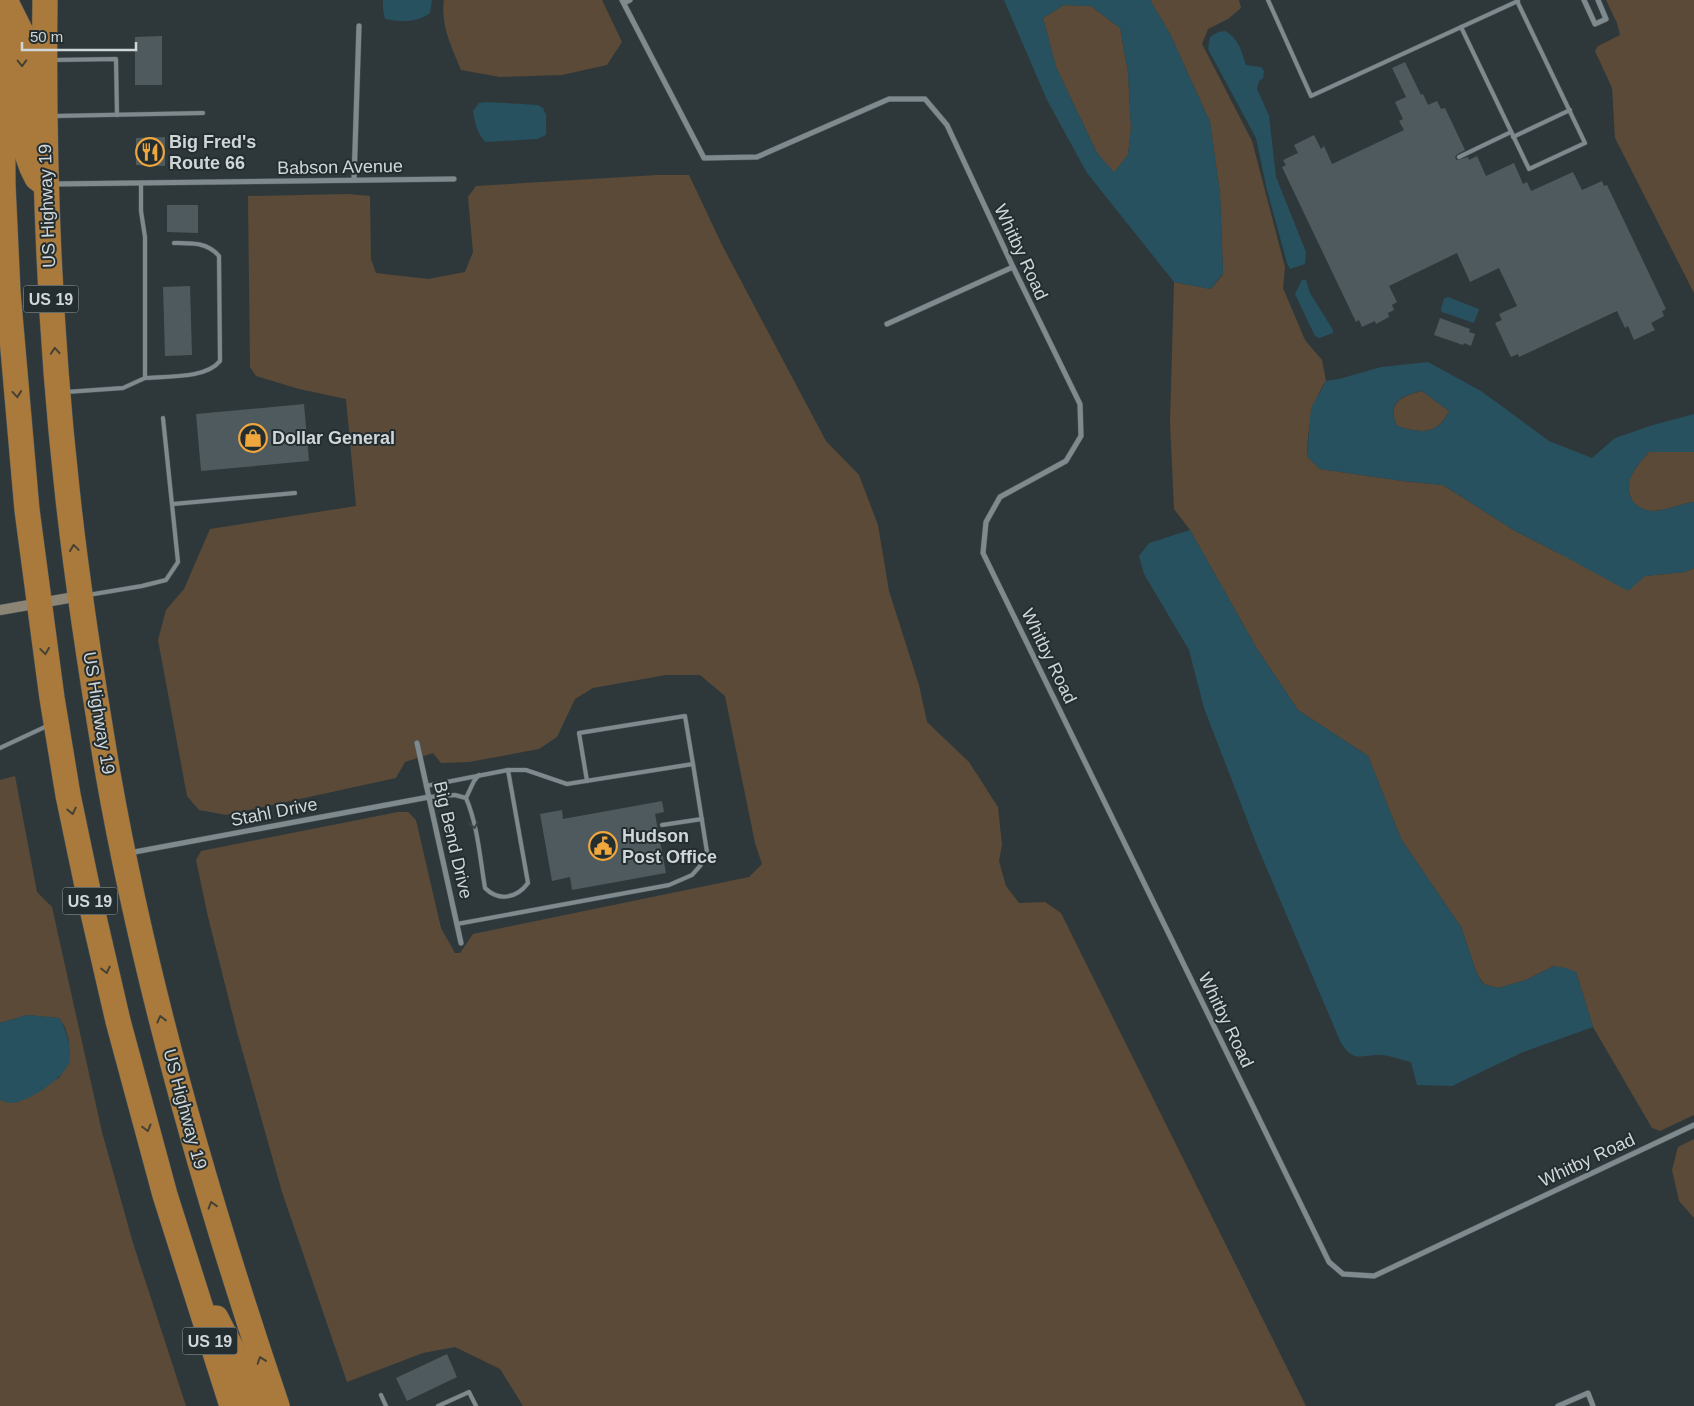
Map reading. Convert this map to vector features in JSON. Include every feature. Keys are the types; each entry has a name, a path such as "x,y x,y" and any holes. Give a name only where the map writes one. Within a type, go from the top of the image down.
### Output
{"highway":[{"path":"4,0 20,32 23,143 37,178 46,184"},
{"name":"US 19","path":"4,0 3,185 5,306 26,510 56,722 68,795 118,1021 165,1195 232,1406"},
{"name":"US Highway 19","path":"44,0 46,184 50,283 58,392 66,488 108,776 144,950 176,1076 230,1265 277,1406"},
{"path":"190,1276 216,1317 232,1349 253,1406"}],"street":[{"path":"623,2 630,0"},
{"path":"1584,0 1595,24 1606,19 1598,0"},
{"name":"Whitby Road","path":"623,2 704,158 757,157 888,99 925,99 947,125 1013,267 1080,404 1081,436 1066,461 1000,497 986,522 983,553 1329,1262 1343,1274 1374,1276 1694,1125"},
{"path":"354,180 359,26"},
{"name":"Babson Avenue","path":"46,184 454,179"},
{"path":"887,324 1013,267"},
{"path":"0,610 81,596"},
{"name":"Big Bend Drive","path":"417,743 461,943"},
{"name":"Stahl Drive","path":"124,854 429,797"},
{"path":"1558,1406 1588,1394 1593,1406"}],"lane":[{"path":"1268,0 1311,96 1518,0 1586,143 1529,169 1461,27"},
{"path":"44,60 116,59 116,115"},
{"path":"1513,137 1570,110"},
{"path":"45,116 203,113"},
{"path":"1459,157 1511,132"},
{"path":"141,183 141,211 145,236 145,378"},
{"path":"58,392 123,388 145,378 204,372 217,365 220,361 219,256 213,248 200,244 174,243"},
{"path":"81,596 166,580 178,562 163,418"},
{"path":"173,504 295,493"},
{"path":"457,924 669,886 692,875 700,866 708,852 685,716 579,733 587,781"},
{"path":"0,748 56,722"},
{"path":"426,786 508,770 526,770 567,784 693,764"},
{"path":"479,775 466,798 474,824 485,888 491,894 502,898 523,890 528,883 508,770"},
{"path":"429,797 455,795 466,798"},
{"path":"662,825 702,819"},
{"path":"438,1406 469,1392 476,1406"},
{"path":"381,1394 386,1406"}],"shaded area":[{"path":"444,0 602,0 622,42 607,65 562,75 500,77 461,70 445,27"},
{"path":"1150,0 1239,0 1241,8 1228,19 1208,29 1202,44 1252,141 1285,267 1283,288 1305,340 1322,360 1326,381 1317,398 1309,426 1307,456 1320,469 1443,485 1515,531 1562,555 1645,576 1685,572 1694,568 1694,1115 1660,1131 1652,1128 1593,1027 1576,972 1554,966 1526,980 1498,988 1484,984 1477,974 1461,927 1401,839 1368,756 1298,710 1257,649 1190,530 1174,509 1170,422 1174,282 1211,289 1223,274 1220,194 1210,122 1170,34"},
{"path":"1606,0 1694,0 1694,293 1615,138 1612,88 1595,51 1598,46 1620,35 1617,23"},
{"path":"1064,5 1091,6 1120,28 1128,72 1131,129 1128,155 1114,173 1097,153 1056,67 1043,18"},
{"path":"657,175 689,175 722,245 826,441 859,475 878,525 889,591 919,685 927,722 969,762 998,807 1002,845 999,861 1006,886 1019,903 1045,902 1061,913 1306,1406 523,1406 500,1369 455,1347 423,1353 347,1382 282,1192 237,1032 208,917 196,860 201,851 398,812 408,812 416,820 441,928 455,953 460,953 473,934 749,877 762,864 755,843 725,696 700,675 666,675 593,688 575,699 557,737 539,749 469,762 441,763 433,753 405,762 396,778 226,815 199,810 187,796 158,640 166,610 184,589 210,529 356,506 346,399 299,389 256,376 250,367 248,196 348,194 370,196 371,259 376,273 428,279 465,272 473,252 468,197 476,186"},
{"path":"1422,391 1449,411 1444,419 1433,429 1427,430 1420,431 1397,426 1393,411 1398,401 1408,395"},
{"path":"1649,452 1694,452 1694,502 1656,511 1645,510 1634,503 1629,489 1631,476"},
{"path":"15,776 37,892 52,907 102,1132 133,1243 186,1406 0,1406 0,1100 12,1103 59,1078 69,1062 69,1041 65,1027 59,1018 27,1015 0,1023 0,780"},
{"path":"1694,1139 1694,1218 1679,1201 1672,1170 1678,1147"}],"water":[{"path":"383,0 432,0 430,13 420,19 402,21 385,19"},
{"path":"1004,0 1150,0 1170,34 1210,122 1220,194 1223,273 1211,289 1174,282 1087,173 1047,100","holes":["1064,5 1091,6 1120,28 1128,72 1131,129 1128,155 1114,172 1097,153 1056,67 1043,18"]},
{"path":"1225,31 1236,41 1246,65 1261,67 1264,71 1263,78 1259,81 1257,89 1269,116 1276,177 1306,252 1305,264 1290,269 1267,190 1256,138 1208,49 1210,37 1218,32"},
{"path":"479,103 538,105 543,108 546,115 546,135 537,139 485,142 477,128 473,111"},
{"path":"1302,280 1306,280 1310,293 1333,333 1319,338 1315,336 1295,294"},
{"path":"1448,297 1479,309 1474,323 1442,312 1444,299"},
{"path":"1428,362 1481,391 1549,441 1592,458 1615,438 1694,414 1694,452 1649,452 1631,476 1629,489 1634,503 1642,509 1650,511 1694,502 1694,568 1685,572 1645,576 1628,591 1515,531 1443,485 1320,469 1307,456 1311,408 1326,381 1381,367","holes":["1422,391 1449,411 1445,419 1434,429 1420,431 1397,426 1393,411 1395,405 1402,398"]},
{"path":"1190,530 1257,649 1298,710 1368,756 1401,839 1461,927 1477,974 1483,984 1498,988 1526,980 1554,966 1566,968 1576,972 1593,1027 1523,1052 1452,1086 1417,1085 1411,1062 1383,1055 1354,1056 1341,1043 1258,848 1204,708 1189,650 1144,574 1139,556 1149,543"},
{"path":"27,1015 59,1018 68,1040 69,1063 60,1076 44,1089 27,1099 9,1103 0,1100 0,1023"}],"building":[{"path":"162,36 162,85 135,85 135,37"},
{"path":"1405,62 1428,105 1437,101 1441,109 1445,108 1465,150 1456,155 1455,158 1457,160 1468,157 1469,160 1477,156 1486,176 1514,163 1523,184 1527,182 1531,191 1573,172 1582,190 1602,181 1604,186 1607,185 1666,309 1662,311 1664,316 1651,323 1655,330 1634,340 1628,326 1625,328 1617,311 1519,357 1518,354 1511,357 1495,323 1502,320 1499,314 1517,306 1499,268 1470,282 1457,253 1389,286 1397,302 1392,305 1394,310 1388,313 1389,317 1376,324 1375,321 1362,327 1359,320 1356,322 1282,167 1286,165 1283,160 1298,153 1294,145 1314,135 1321,149 1324,146 1332,164 1404,130 1399,121 1403,119 1395,102 1406,97 1392,68"},
{"name":"Big Fred's Route 66","path":"165,137 165,166 136,165 136,138"},
{"path":"167,205 198,205 198,233 167,232"},
{"path":"190,286 192,355 165,356 163,287"},
{"path":"1440,318 1470,329 1469,332 1475,334 1471,346 1434,335"},
{"name":"Dollar General","path":"304,404 309,461 201,471 196,414"},
{"name":"Hudson Post Office","path":"662,801 664,812 655,814 666,873 572,890 570,877 552,881 540,814 562,810 563,819"},
{"path":"447,1354 457,1377 407,1401 396,1378"}],"place":[{"name":"Big Fred's Route 66","path":"150,152"},
{"name":"Dollar General","path":"253,438"},
{"name":"Hudson Post Office","path":"603,846"}]}
